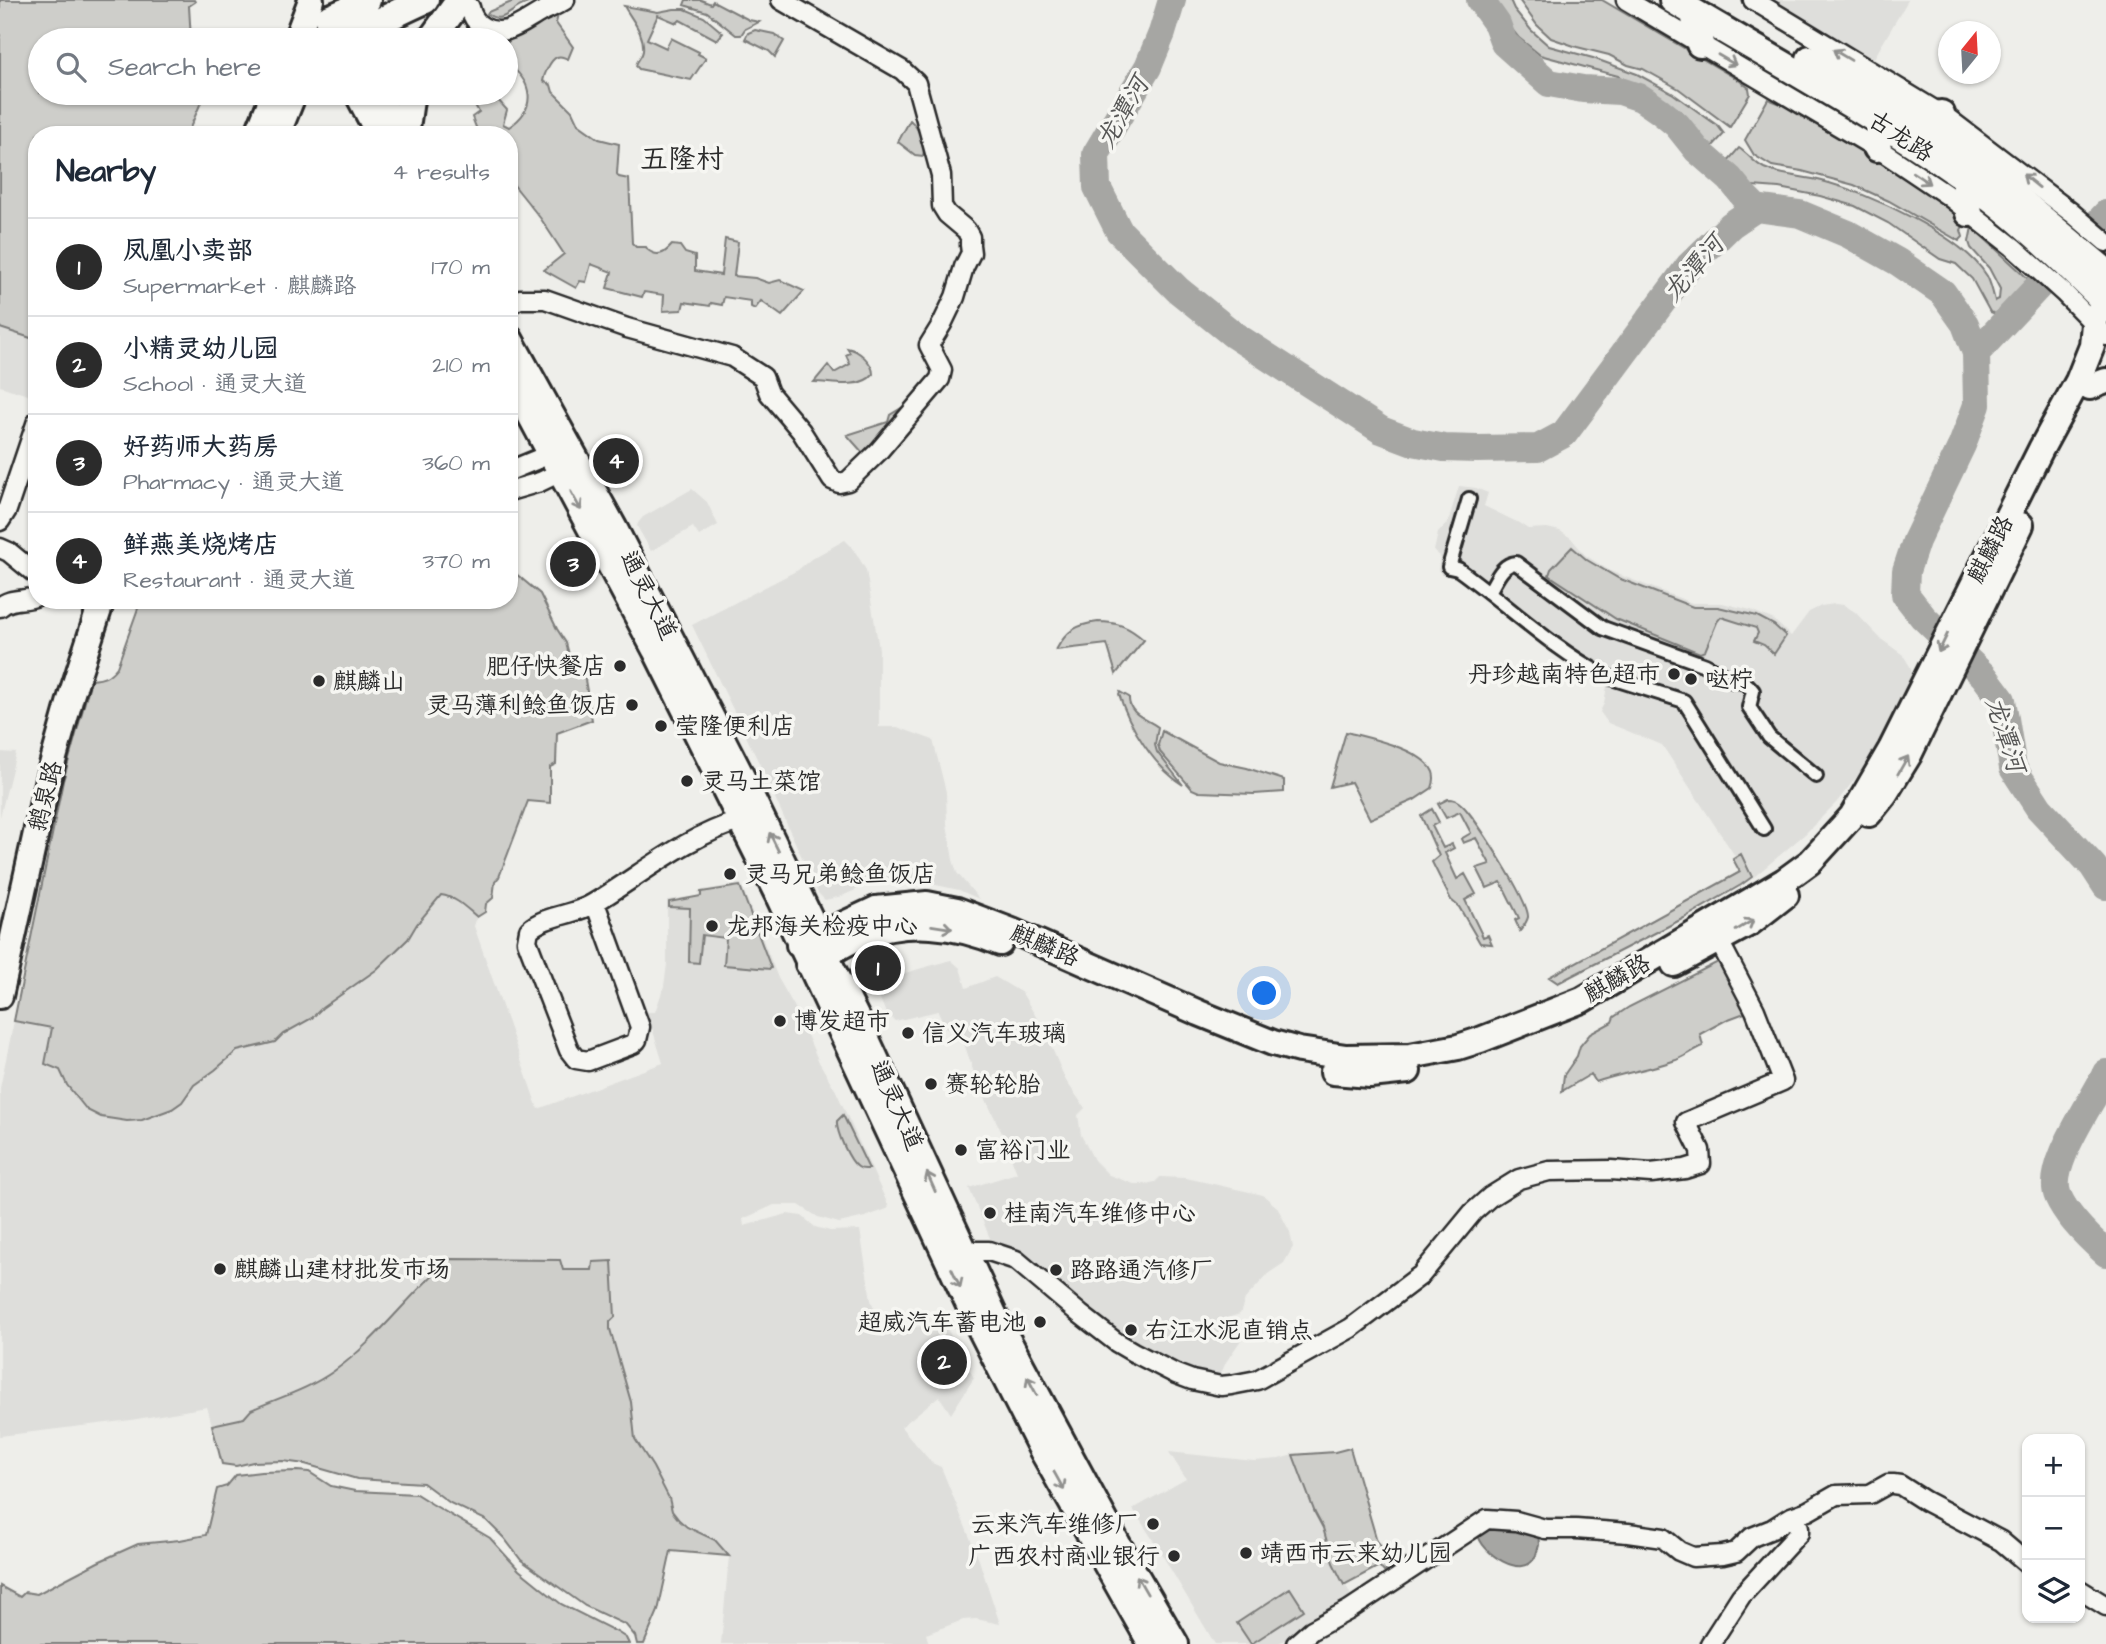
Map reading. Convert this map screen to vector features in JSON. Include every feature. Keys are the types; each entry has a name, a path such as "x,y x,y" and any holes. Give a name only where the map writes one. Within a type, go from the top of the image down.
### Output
{"main road":[{"path":"308,28 340,20 382,19 425,0"},
{"path":"442,28 471,2"},
{"path":"1692,4 1700,44"},
{"name":"古龙路","path":"1692,4 1964,178 2031,231 2106,272"},
{"name":"古龙路","path":"1692,4 1851,83 1977,164 2073,252 2103,311"},
{"path":"261,126 269,105"},
{"path":"280,126 289,105"},
{"path":"363,105 374,126"},
{"path":"385,105 395,126"},
{"path":"406,126 409,105"},
{"path":"1941,114 1945,142"},
{"path":"1877,148 1880,122"},
{"path":"2005,161 2006,188"},
{"path":"1964,178 1969,213"},
{"name":"麒麟路","path":"813,950 891,927 929,925 982,935 1136,1000 1241,1049 1269,1059 1322,1071 1370,1075 1420,1070 1500,1049 1562,1021 1750,923 1801,884 1855,832 1898,775 1935,683 1973,604 2040,449 2078,381 2103,311"},
{"name":"麒麟路","path":"1973,604 2098,384 2106,355"},
{"name":"通灵大道","path":"518,357 655,650 740,821 813,950 859,1022 993,1314 1118,1545 1176,1644"},
{"name":"通灵大道","path":"518,389 615,529 740,773 813,950 991,1350 1041,1449 1151,1644"},
{"name":"鹅泉路","path":"0,921 57,689 83,609"},
{"name":"鹅泉路","path":"0,996 47,783 99,609"},
{"name":"麒麟路","path":"813,950 876,909 927,904 957,910 994,924 1247,1033 1299,1050 1346,1057 1389,1057 1458,1047 1528,1023 1582,1000 1743,906 1810,862 1852,816 1891,749 1935,683"}],"street":[{"path":"511,28 565,0"},
{"path":"518,300 544,299 627,328 732,357 763,377 769,393 801,431 821,467 835,482 848,481 878,452 940,379 942,370 929,345 943,324 959,286 971,253 970,237 942,206 940,175 913,78 781,0"},
{"path":"1626,0 1877,148 1969,213 2073,252"},
{"path":"1753,0 1941,114 2005,161 2073,252"},
{"path":"471,2 471,15 481,26 488,28"},
{"path":"0,521 7,510 28,448"},
{"path":"518,469 565,459"},
{"path":"518,488 540,482 565,459"},
{"path":"1469,499 1449,567 1458,569 1595,671 1684,701 1764,829"},
{"path":"0,548 28,568"},
{"path":"1489,592 1503,569 1509,563 1516,563 1603,628 1720,673"},
{"path":"0,607 5,602 28,599"},
{"path":"1733,681 1742,681 1753,691 1749,706 1769,737 1816,776"},
{"path":"595,903 640,1032 633,1044 588,1061 576,1059 569,1050 527,941 527,934 533,926 595,903 671,852 722,826 740,821"},
{"path":"964,1251 989,1251 1016,1261 1116,1342 1176,1374 1221,1386 1257,1380 1351,1328 1421,1275 1473,1212 1490,1197 1519,1179 1549,1171 1611,1170 1651,1174 1701,1164 1700,1150 1686,1122 1783,1081 1755,1010 1718,941"},
{"path":"1296,1644 1312,1630 1349,1611 1487,1519 1516,1521 1545,1530 1604,1530 1662,1538 1693,1558 1735,1552 1752,1537 1836,1495 1870,1494 1888,1484 1900,1485 2001,1541 2023,1560"},
{"path":"1710,1644 1741,1596 1796,1537 1799,1527 1791,1517"},
{"path":"2085,1593 2106,1605"}],"shaded area":[{"path":"0,0 194,0 189,6 190,28 28,28 28,105 200,105 191,126 28,126 28,337 0,328"},
{"path":"516,0 536,0 500,18 487,14 488,12"},
{"path":"686,0 701,0 711,4 713,1 749,20 759,22 745,29 741,35 736,35 707,12 684,5"},
{"path":"1493,0 1510,0 1531,30 1549,46 1637,74 1672,93 1718,126 1724,134 1711,148 1701,143 1688,123 1662,100 1618,76 1540,55 1519,38"},
{"path":"1519,0 1602,0 1740,81 1749,88 1750,94 1730,127 1679,89 1643,69 1609,55 1551,38 1537,25"},
{"path":"1769,0 1908,0 1873,60"},
{"path":"624,6 658,12 685,9 704,17 723,33 717,40 680,20 677,23 658,15 647,39 666,48 671,38 706,58 691,80 639,69 636,66 643,51 642,39"},
{"path":"558,15 556,23 573,47 568,59 558,56 552,61 543,81 551,85 553,92 572,111 578,124 599,139 619,144 617,174 629,179 632,243 636,247 646,247 658,254 672,245 680,246 685,253 695,256 695,271 721,275 725,239 738,242 734,276 755,278 769,283 780,280 804,291 782,316 761,301 755,309 751,307 751,301 724,297 722,305 684,302 682,310 663,311 664,295 644,292 642,297 607,288 612,272 591,264 586,282 580,281 576,288 544,270 564,254 518,190 518,126 510,126 525,112 528,95 518,73 518,35"},
{"path":"755,30 774,34 784,41 775,57 745,39 748,33"},
{"path":"1768,99 1823,126 1925,191 1965,222 1961,230 1963,237 1959,241 1889,201 1854,185 1772,166 1754,155 1745,140"},
{"path":"475,105 503,105 507,110 503,124 507,126 476,126 472,117 479,112"},
{"path":"910,120 921,137 923,156 915,155 898,142"},
{"path":"1739,148 1764,168 1815,179 1863,195 1936,231 1975,261 1987,276 1995,301 1999,299 2000,289 1989,268 1971,248 1969,242 1972,227 2028,279 2027,284 1999,315 1990,312 1972,279 1956,264 1940,259 1888,223 1855,206 1820,196 1743,183 1727,169 1726,163"},
{"path":"0,328 28,337 28,395 0,386"},
{"path":"847,348 864,358 871,366 873,374 853,384 814,382 828,365 834,373 850,364 846,355 850,353"},
{"path":"916,399 863,456 847,435 888,422 890,415"},
{"path":"1459,486 1488,493 1484,506 1528,529 1547,528 1560,531 1571,538 1585,555 1610,571 1692,603 1722,603 1751,610 1774,620 1791,636 1809,612 1821,606 1844,605 1855,612 1881,639 1903,655 1911,668 1912,676 1881,738 1859,774 1836,803 1805,834 1754,877 1741,852 1735,856 1662,745 1608,723 1600,712 1607,686 1574,665 1459,576 1442,575 1438,570 1440,556 1434,551 1438,533 1448,522"},
{"path":"692,489 707,502 718,525 699,536 693,527 651,551 637,526 638,523 643,517"},
{"path":"845,540 866,570 879,649 879,727 897,727 933,740 946,792 947,824 953,860 957,873 979,899 959,890 927,883 885,882 869,884 825,900 818,893 692,625 798,570 811,559"},
{"path":"1572,547 1587,560 1618,578 1693,607 1718,607 1757,616 1774,625 1786,636 1774,654 1754,641 1758,633 1756,628 1721,617 1705,651 1700,653 1616,619 1549,575 1551,569"},
{"path":"518,576 540,594 566,643 574,674 584,674 592,720 557,733 556,764 550,767 550,803 528,801 495,882 493,898 486,904 485,912 477,917 456,900 441,895 408,939 376,970 312,1018 283,1034 275,1042 237,1051 194,1085 182,1102 172,1109 142,1120 127,1121 101,1117 87,1110 67,1085 60,1070 45,1064 52,1028 14,1021 63,781 91,680 106,677 117,667 138,609 518,609"},
{"path":"1098,622 1123,626 1144,640 1116,674 1107,644 1056,650 1073,630"},
{"path":"1120,692 1129,697 1134,712 1158,727 1155,745 1157,752 1183,785 1162,768 1144,745 1129,719"},
{"path":"1162,731 1219,762 1284,780 1284,792 1254,794 1199,792 1192,789 1160,752 1158,745"},
{"path":"1346,732 1381,741 1418,757 1433,772 1432,788 1414,800 1370,819 1351,782 1330,787"},
{"path":"0,752 16,753 0,817"},
{"path":"1448,799 1459,802 1469,813 1520,894 1528,917 1520,931 1515,920 1519,918 1501,882 1487,888 1477,868 1490,864 1476,838 1463,843 1461,839 1471,833 1460,812 1446,818 1438,804"},
{"path":"1432,809 1439,822 1432,826 1443,848 1452,844 1454,848 1445,853 1457,879 1465,874 1476,894 1465,900 1483,937 1488,935 1492,944 1480,943 1459,907 1451,900 1432,862 1439,856 1421,816"},
{"path":"1741,854 1752,877 1741,885 1684,918 1558,983 1549,977 1740,872 1733,859"},
{"name":"麒麟山建材批发市场","path":"741,884 778,978 836,1091 889,1207 865,1217 839,1223 818,1217 799,1205 774,1205 743,1219 744,1226 787,1214 802,1216 815,1227 830,1231 860,1230 871,1300 877,1317 883,1316 890,1333 944,1323 974,1378 951,1414 939,1396 901,1427 932,1463 941,1467 979,1560 1000,1624 976,1619 963,1620 926,1634 929,1644 721,1644 729,1556 715,1540 679,1520 672,1511 669,1498 653,1467 635,1439 631,1402 610,1322 592,1270 563,1270 450,1259 379,1332 333,1372 251,1410 244,1418 212,1425 207,1407 131,1420 0,1436 0,1088 14,1021 52,1028 60,1070 67,1085 87,1110 113,1120 190,1093 194,1085 237,1051 275,1042 283,1034 312,1018 376,970 408,939 435,901 441,895 449,896 477,917 474,926 538,1109 663,1063 647,1012 655,1012 664,986 667,964 667,900 699,896 698,891"},
{"path":"740,886 771,968 724,965 726,938 702,935 699,963 689,962 690,908 669,907 669,902 701,896 701,892"},
{"path":"951,960 960,968 966,988 995,977 1022,993 1045,1032 1066,1081 1085,1108 1078,1115 1081,1135 1094,1160 1109,1175 1134,1184 1155,1182 1160,1177 1186,1178 1263,1195 1277,1207 1290,1232 1293,1247 1284,1263 1269,1273 1245,1299 1240,1314 1227,1318 1243,1337 1226,1362 1217,1383 1135,1349 992,1243 969,1188 1017,1173 1001,1131 976,1079 965,1046 955,1027 946,1029 938,1011 895,1021 885,1011 873,982"},
{"path":"1722,960 1750,1011 1700,1034 1703,1046 1677,1060 1596,1082 1591,1074 1562,1091 1564,1075 1590,1034 1612,1022 1614,1017 1629,1007"},
{"path":"843,1115 869,1169 858,1167 844,1146 837,1121"},
{"path":"450,1259 560,1260 563,1270 592,1270 593,1262 612,1261 615,1317 610,1322 610,1329 631,1402 635,1439 653,1467 669,1498 672,1511 679,1520 687,1527 715,1540 729,1556 671,1551 658,1611 644,1644 637,1644 635,1636 626,1625 585,1606 521,1560 486,1520 450,1503 423,1483 357,1479 305,1464 283,1461 253,1462 236,1466 222,1464 212,1425 244,1418 251,1410 304,1388 334,1371 365,1345"},
{"path":"1350,1448 1377,1541 1382,1547 1397,1546 1405,1560 1384,1572 1379,1566 1344,1585 1333,1563 1323,1528 1293,1455 1335,1452"},
{"name":"靖西市云来幼儿园","path":"1169,1452 1254,1461 1293,1455 1323,1528 1333,1563 1350,1593 1345,1605 1278,1644 1215,1644 1133,1509 1186,1479"},
{"path":"309,1472 331,1486 355,1491 416,1494 490,1538 519,1570 561,1604 617,1632 626,1638 629,1644 0,1644 0,1586 20,1597 25,1592 37,1594 138,1544 206,1535 217,1489 227,1486 236,1475"},
{"path":"1488,1525 1538,1533 1539,1546 1530,1563 1513,1565 1494,1556 1480,1541 1478,1533"},
{"path":"1290,1588 1304,1610 1251,1644 1237,1623"}],"waterway":[{"name":"龙潭河","path":"1172,0 1148,67 1096,154 1097,187 1119,231 1178,290 1234,335 1381,430 1413,442 1444,448 1477,449 1538,448 1564,434 1689,266 1731,225 1756,208 1800,214 1848,234 1898,262 1943,293 1965,324 1976,353 1977,405 1962,445 1916,541 1906,571 1905,594 1923,617 1984,676 2002,700 2013,768 2039,808 2093,866 2106,886"},
{"path":"1480,0 1497,24 1504,43 1549,83 1583,89 1620,91 1641,98 1677,125 1697,150 1730,179 1756,208"},
{"path":"1976,353 2106,214"},
{"name":"龙潭河","path":"2106,1073 2064,1151 2056,1183 2058,1196 2067,1212 2106,1253"}],"place":[{"name":"鲜燕美烧烤店","path":"616,461"},
{"name":"好药师大药房","path":"573,564"},
{"name":"肥仔快餐店","path":"620,666"},
{"name":"丹珍越南特色超市","path":"1674,674"},
{"name":"哒柠","path":"1691,679"},
{"name":"麒麟山","path":"319,681"},
{"name":"灵马薄利鲶鱼饭店","path":"632,705"},
{"name":"莹隆便利店","path":"661,726"},
{"name":"灵马土菜馆","path":"687,781"},
{"name":"灵马兄弟鲶鱼饭店","path":"730,874"},
{"name":"龙邦海关检疫中心","path":"712,926"},
{"name":"凤凰小卖部","path":"878,968"},
{"name":"博发超市","path":"780,1021"},
{"name":"信义汽车玻璃","path":"908,1033"},
{"name":"赛轮轮胎","path":"931,1084"},
{"name":"富裕门业","path":"961,1150"},
{"name":"桂南汽车维修中心","path":"990,1213"},
{"name":"麒麟山建材批发市场","path":"220,1269"},
{"name":"路路通汽修厂","path":"1056,1270"},
{"name":"超威汽车蓄电池","path":"1040,1322"},
{"name":"右江水泥直销点","path":"1131,1330"},
{"name":"小精灵幼儿园","path":"944,1362"},
{"name":"云来汽车维修厂","path":"1153,1524"},
{"name":"靖西市云来幼儿园","path":"1246,1553"},
{"name":"广西农村商业银行","path":"1174,1556"}],"district":[{"name":"五隆村","path":"682,158"}]}
